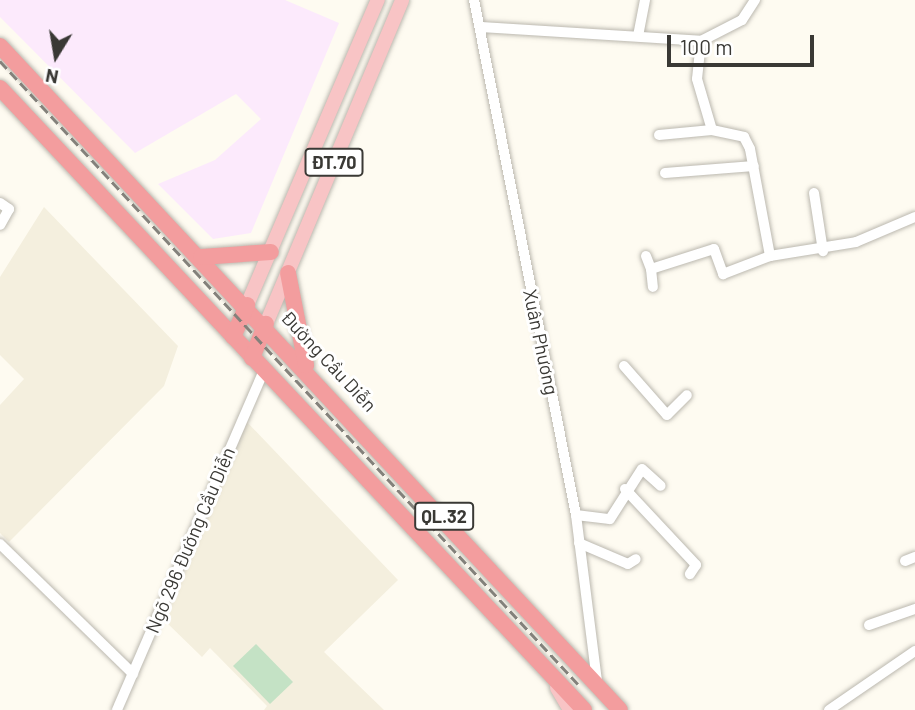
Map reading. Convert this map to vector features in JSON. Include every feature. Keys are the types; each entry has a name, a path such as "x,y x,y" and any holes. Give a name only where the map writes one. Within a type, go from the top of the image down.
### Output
{"highway":[{"name":"Đường Cầu Diễn","path":"0,46 266,324 620,710"},
{"name":"QL.32","path":"0,88 584,710"},
{"path":"201,257 271,252"},
{"path":"288,274 306,367"},
{"name":"ĐT.70","path":"233,337 247,305"},
{"name":"ĐT.70","path":"252,358 266,324"}],"main road":[{"name":"ĐT.70","path":"247,305 378,0"},
{"name":"ĐT.70","path":"266,324 402,0"},
{"path":"547,672 570,710"}],"street":[{"name":"Xuân Phương","path":"474,0 576,515 598,684"},
{"path":"638,37 645,0"},
{"path":"481,27 701,41 742,20 755,0"},
{"path":"701,41 697,79 712,130"},
{"path":"659,135 712,130 744,137 754,166 770,256"},
{"path":"665,173 754,166"},
{"path":"814,193 823,251"},
{"path":"0,225 5,206"},
{"path":"651,269 714,249 723,274 770,256 823,251 915,218"},
{"path":"646,256 653,287"},
{"path":"624,366 667,415 687,395"},
{"name":"Ngõ 296 Đường Cầu Diễn","path":"117,710 264,371"},
{"path":"576,515 610,519 625,489 642,469 661,486"},
{"path":"625,489 696,565 690,574"},
{"path":"579,543 628,564 636,559"},
{"path":"0,544 133,674"},
{"path":"869,625 915,609"},
{"path":"830,710 915,651"}],"shaded area":[{"path":"0,0 285,0 339,23 251,233 213,239 158,184 215,160 261,119 236,94 135,153 0,17"},
{"path":"44,207 178,346 164,386 9,542 0,533 0,405 24,379 0,355 0,277"},
{"path":"247,422 398,580 324,652 384,710 264,710 267,706 210,648 202,657 165,621"}],"green space":[{"path":"256,644 293,682 270,704 233,666"}],"railway":[{"path":"0,61 578,684"}]}
